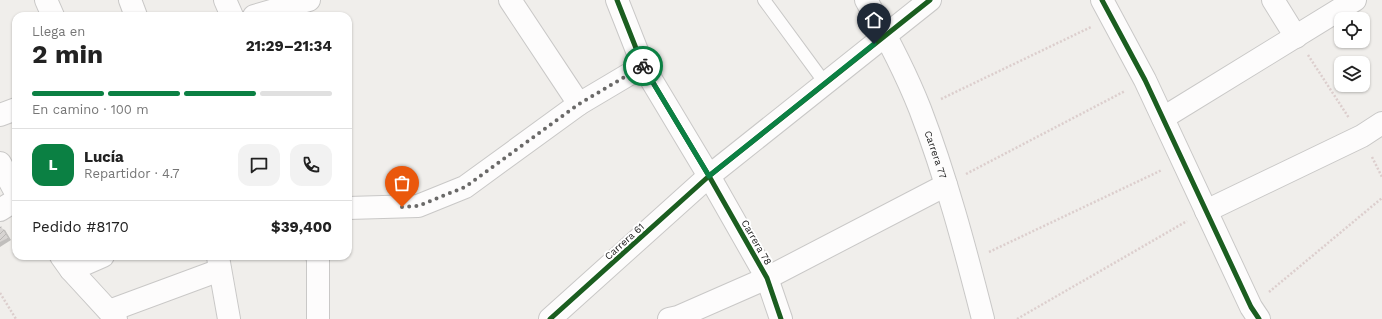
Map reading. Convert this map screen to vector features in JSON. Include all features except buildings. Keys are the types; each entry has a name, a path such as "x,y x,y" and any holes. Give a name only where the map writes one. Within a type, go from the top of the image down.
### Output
{"street":[{"path":"46,0 51,12"},
{"path":"130,0 134,12"},
{"path":"225,0 230,12"},
{"path":"268,12 309,0"},
{"path":"510,0 579,104"},
{"name":"Carrera 78","path":"617,0 643,66 709,176 767,278 782,319"},
{"name":"Carrera 77","path":"866,0 886,35 920,108 946,185 983,319"},
{"name":"Carrera 61","path":"550,319 709,176 930,0"},
{"path":"1273,0 1296,37"},
{"path":"1163,118 1355,0"},
{"path":"1107,8 1145,80 1255,313"},
{"path":"352,208 418,206 465,187 579,104 643,66"},
{"path":"0,115 12,110"},
{"path":"1206,210 1362,136 1382,123"},
{"path":"0,163 12,186"},
{"path":"675,318 767,278 946,185"},
{"path":"0,210 12,202"},
{"path":"66,263 82,260"},
{"path":"318,260 318,318"},
{"path":"66,263 112,315 219,263 228,319"}],"lane":[{"path":"764,0 825,83"}],"path":[{"path":"920,108 1107,8"},
{"path":"1296,37 1362,136 1382,177"},
{"path":"946,185 1145,80"},
{"path":"968,262 1182,160"},
{"path":"1255,313 1382,198"},
{"path":"1017,319 1206,210"},
{"path":"0,293 16,319"}],"cycle path":[{"path":"617,0 643,66 709,176 767,278 781,319"},
{"path":"550,319 709,176 930,0"},
{"path":"1102,0 1145,80 1251,307 1259,319"}],"way so far":[{"path":"402,207 418,206 465,187 579,104 643,66"}],"route":[{"path":"643,66 709,176 874,44"}]}
